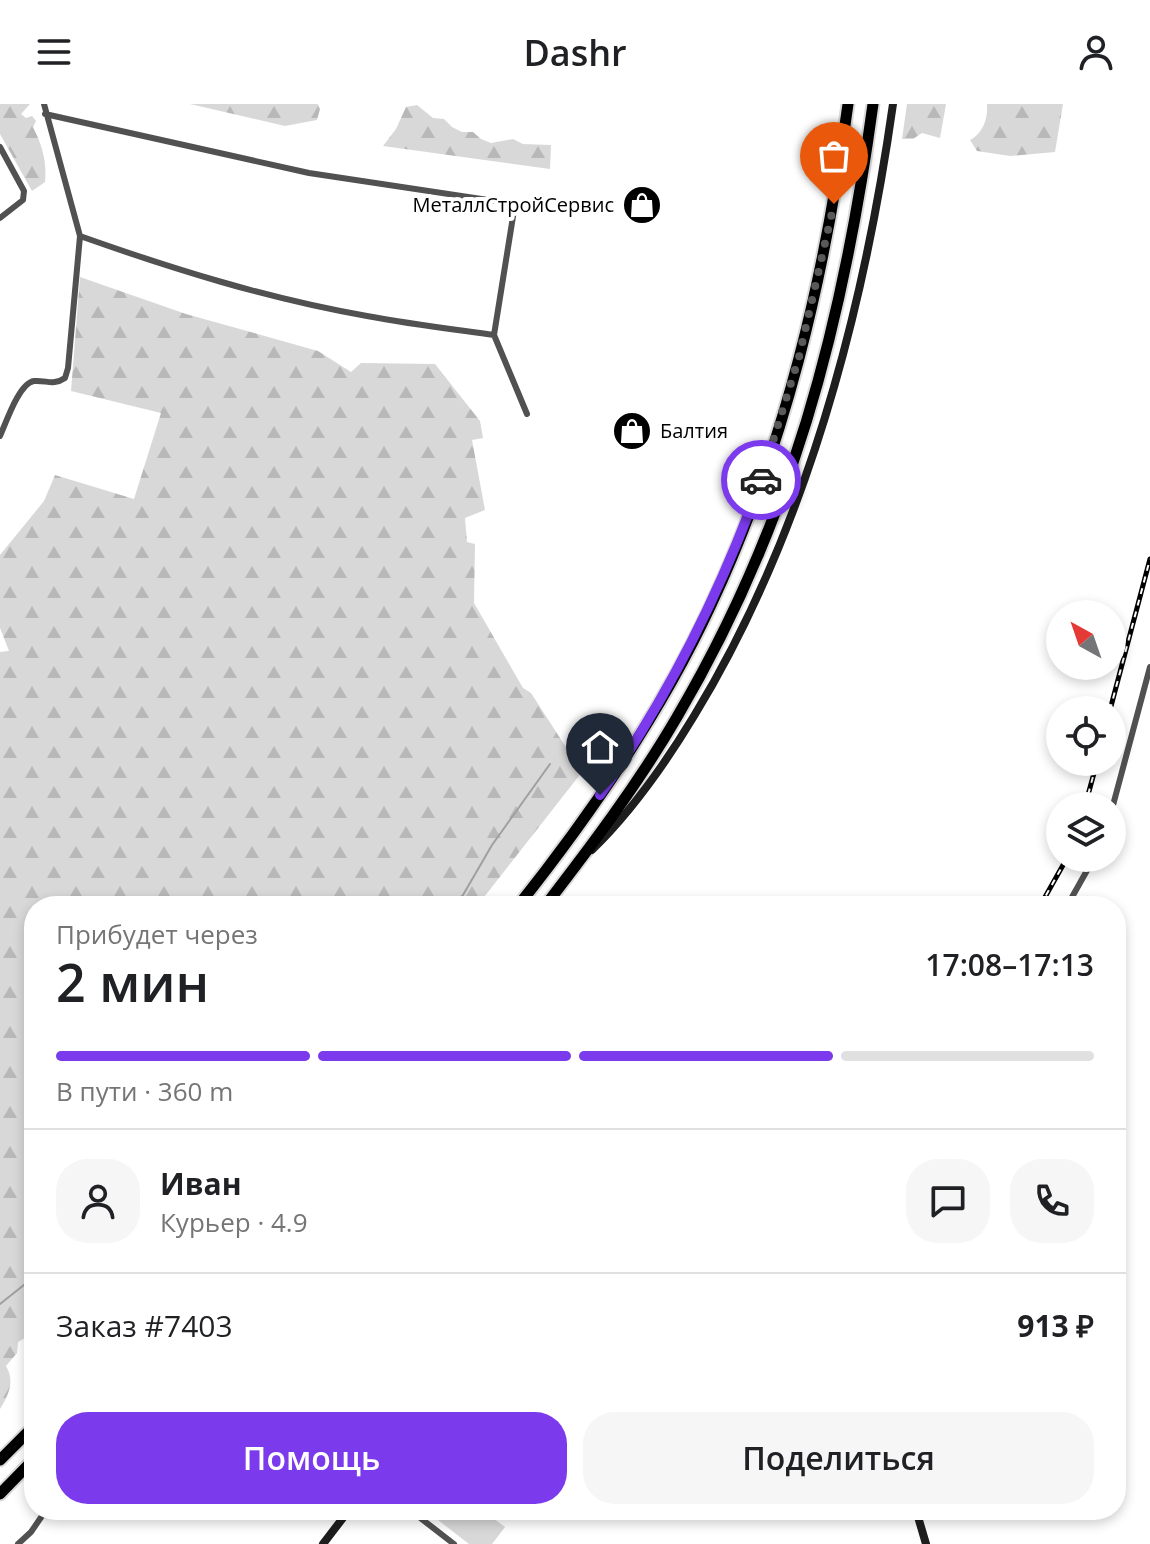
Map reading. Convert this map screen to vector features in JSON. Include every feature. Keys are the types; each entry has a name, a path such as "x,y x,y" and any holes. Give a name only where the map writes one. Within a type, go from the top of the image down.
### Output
{"highway":[{"path":"526,896 635,743 695,639 723,579 764,473 799,357 834,204 848,104"},
{"path":"553,896 634,786 691,694 728,620 781,499 810,414 844,282 873,104"},
{"path":"0,1460 24,1436"},
{"path":"0,1496 24,1469"}],"street":[{"path":"0,436 20,392 27,384 33,381 52,384 65,378 80,236 44,104"},
{"path":"579,861 619,824 681,738 718,677 783,539 843,356 885,159 893,104"},
{"path":"45,114 309,173 515,204 494,335 527,414"},
{"path":"0,147 24,191 23,200 0,218"},
{"path":"80,236 204,278 283,298 365,316 494,335"},
{"path":"1117,792 1150,667"},
{"path":"1073,896 1086,872"},
{"path":"18,1544 39,1520"},
{"path":"323,1544 341,1520"},
{"path":"423,1520 454,1544"},
{"path":"918,1520 926,1544"}],"green space":[{"path":"0,104 30,104 21,114 26,118 32,116 36,121 33,127 45,167 45,182 32,191 0,134"},
{"path":"190,104 318,104 320,109 317,120 285,126"},
{"path":"907,104 946,104 940,138 922,133 913,139 902,139"},
{"path":"987,104 1063,104 1055,152 1010,156 977,151 970,140 984,125"},
{"path":"417,105 433,118 444,119 452,127 462,132 473,132 491,143 513,139 523,144 551,145 550,169 383,146 396,129 406,107"},
{"path":"80,277 186,314 318,351 351,372 361,363 435,364 480,421 483,438 472,440 485,510 465,518 467,542 475,544 474,603 523,688 531,693 582,772 485,896 24,896 24,1339 18,1342 17,1353 6,1366 10,1388 0,1409 0,652 9,651 0,628 0,555 44,501 55,475 134,499 161,413 71,391"},
{"path":"438,1520 496,1520 505,1527 492,1544 469,1544"}],"waterway":[{"path":"462,896 492,845 550,764"},
{"path":"0,1304 24,1285"}],"railway":[{"path":"1114,696 1150,559"},
{"path":"1089,792 1093,776"},
{"path":"1046,896 1059,872"}],"way so far":[{"path":"761,480 799,357 834,204"}],"place":[{"name":"МеталлСтройСервис","path":"642,205"},
{"name":"Балтия","path":"632,431"}],"route":[{"path":"600,795 635,743 695,639 723,579 761,480"}]}
